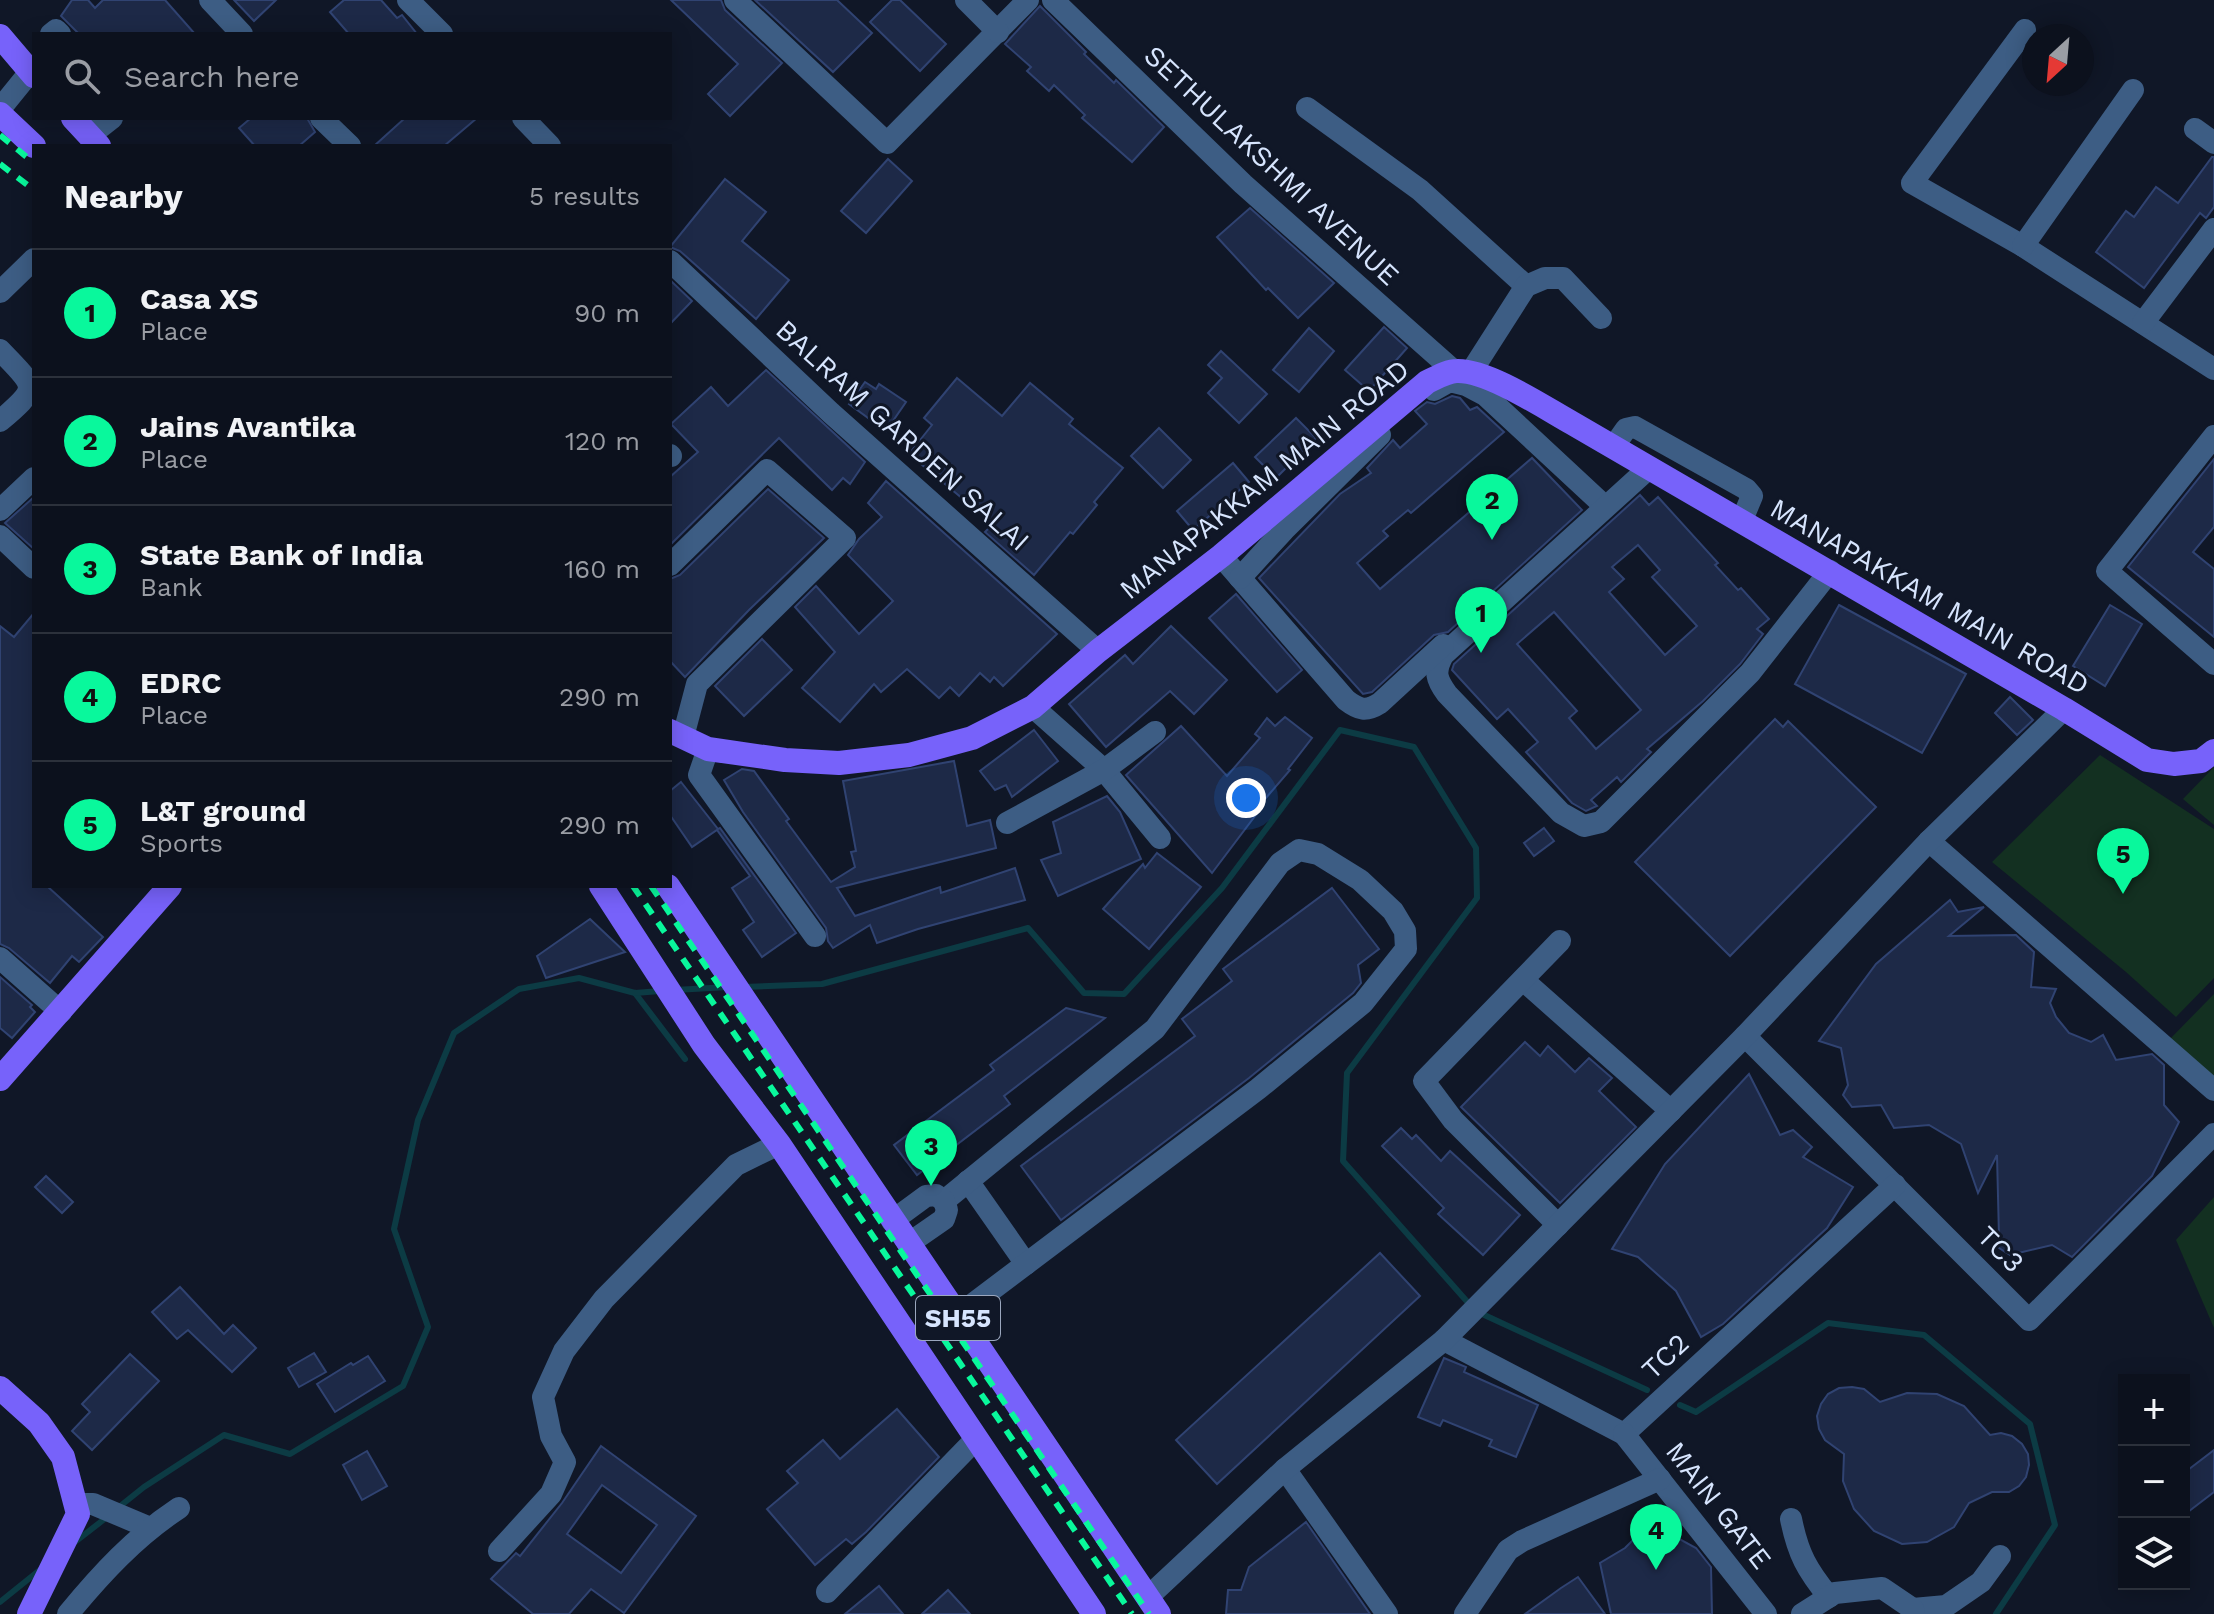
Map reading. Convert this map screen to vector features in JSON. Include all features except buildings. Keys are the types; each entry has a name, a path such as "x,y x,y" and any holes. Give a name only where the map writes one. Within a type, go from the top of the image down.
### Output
{"main road":[{"path":"0,36 32,74"},
{"path":"0,112 32,144"},
{"name":"MANAPAKKAM MAIN ROAD","path":"676,734 708,749 785,760 839,763 909,755 972,738 1033,707 1098,651 1221,556 1427,382 1462,372 1512,389 1614,446 2147,760 2174,764 2201,761 2214,751"},
{"path":"0,1079 168,888"},
{"name":"SH55","path":"602,888 704,1045 779,1144 1094,1614"},
{"name":"SH55","path":"669,888 1154,1606"},
{"path":"0,1388 39,1423 63,1457 83,1507 29,1614"}],"street":[{"path":"210,0 240,32"},
{"path":"408,0 440,32"},
{"path":"735,0 887,143 1028,0"},
{"path":"966,0 998,32"},
{"name":"SETHULAKSHMI AVENUE","path":"1053,0 1243,184 1462,372"},
{"path":"2022,34 1912,183 2023,246 2214,369"},
{"path":"0,112 32,74"},
{"path":"2023,246 2133,90"},
{"path":"1307,108 1420,190 1526,286"},
{"path":"87,133 109,120"},
{"path":"323,120 348,144"},
{"path":"525,120 548,144"},
{"path":"2195,129 2214,143"},
{"path":"2143,323 2214,229"},
{"path":"0,292 32,261"},
{"name":"BALRAM GARDEN SALAI","path":"672,263 831,413 1098,651"},
{"path":"1462,372 1526,286 1545,278 1563,278 1601,318"},
{"path":"0,350 27,378 29,388 27,398 0,421"},
{"path":"1240,578 1389,426 1450,381 1485,395 1598,500"},
{"path":"1614,446 1626,429 1635,427 1746,489 1752,496 1742,520"},
{"path":"2214,436 2107,571 2214,664"},
{"path":"1221,556 1346,700 1358,710 1370,709 1598,500 1644,465"},
{"path":"1644,465 1443,655 1436,668 1437,681 1447,694 1561,813 1584,826 1601,822 1750,673 1830,571"},
{"path":"672,563 767,470 845,538 697,684 676,734"},
{"path":"0,510 32,480"},
{"path":"0,536 32,566"},
{"path":"1033,707 1104,770 1160,838"},
{"path":"1154,1606 1285,1469 1444,1340 1745,1036 1929,841 2064,709"},
{"path":"1007,823 1104,770 1155,732"},
{"path":"708,749 699,775 815,936"},
{"path":"1929,841 2214,1090"},
{"path":"944,1201 1155,1029 1280,863 1299,850 1318,854 1349,873 1393,911 1405,931 1406,949 1363,1003 1258,1089 957,1316"},
{"path":"1558,1225 1453,1120 1424,1081 1560,941"},
{"path":"0,958 61,1012"},
{"path":"1523,980 1671,1111"},
{"name":"TC3","path":"1745,1036 2029,1320 2214,1134"},
{"path":"499,1551 551,1494 565,1462 551,1436 543,1397 564,1351 604,1299 736,1165 779,1144"},
{"path":"968,1181 1026,1264"},
{"name":"TC2","path":"1624,1434 1895,1185"},
{"path":"892,1221 926,1196 936,1195 944,1201 947,1210 944,1219 908,1244"},
{"path":"1444,1340 1624,1434"},
{"name":"MAIN GATE","path":"1624,1434 1766,1614"},
{"path":"827,1592 976,1439"},
{"path":"1285,1469 1387,1614"},
{"path":"1465,1614 1508,1550 1660,1479"},
{"path":"83,1507 150,1528"},
{"path":"68,1614 119,1556 150,1528 179,1508"},
{"path":"1791,1519 1796,1545 1808,1570 1829,1597"},
{"path":"1802,1614 1835,1593 1882,1588 1914,1612 1946,1606 1981,1582 2000,1556"}],"green space":[{"path":"2100,755 2214,829 2214,978 2176,1017 1992,862"},
{"path":"2214,767 2214,825 2183,799"},
{"path":"2214,994 2214,1098 2170,1039"},
{"path":"2214,1197 2214,1328 2176,1240"}],"waterway":[{"path":"743,987 822,984 1028,928 1084,993 1124,994 1222,888 1340,730 1414,747 1476,848 1477,898 1347,1073 1343,1161 1471,1306"},
{"path":"119,1507 224,1435 290,1454 403,1386 428,1327 394,1229 418,1120 454,1033 519,989 579,978 635,993 660,991"},
{"path":"675,990 728,987"},
{"path":"635,993 685,1059"},
{"path":"1480,1313 1647,1390"},
{"path":"1680,1405 1696,1412 1828,1323 1924,1335 2030,1424 2055,1525 1996,1614"},
{"path":"75,1542 107,1517"},
{"path":"0,1602 41,1569"}],"railway":[{"path":"0,135 32,161"},
{"path":"0,164 32,188"},
{"path":"634,888 1132,1614"},
{"path":"652,888 1149,1614"}],"place":[{"name":"Jains Avantika","path":"1492,540"},
{"name":"Casa XS","path":"1481,653"},
{"name":"L&T ground","path":"2123,894"},
{"name":"State Bank of India","path":"931,1186"},
{"name":"EDRC","path":"1656,1570"}]}
